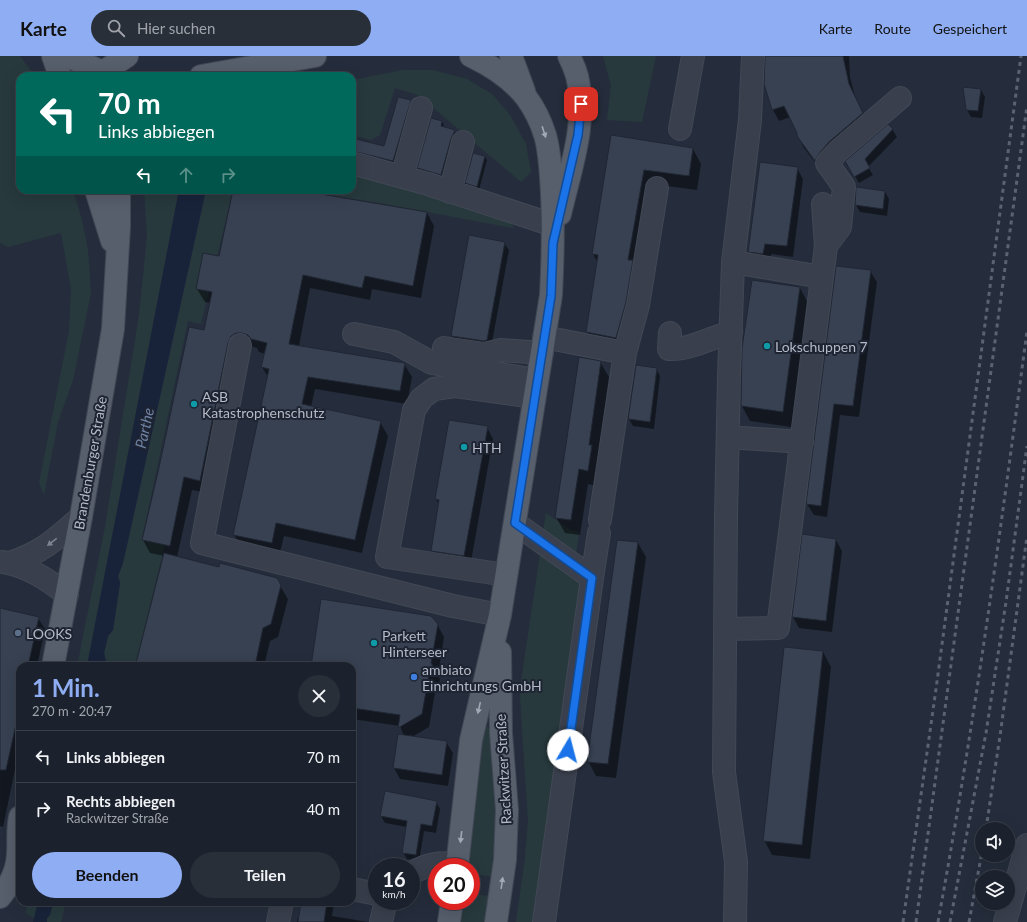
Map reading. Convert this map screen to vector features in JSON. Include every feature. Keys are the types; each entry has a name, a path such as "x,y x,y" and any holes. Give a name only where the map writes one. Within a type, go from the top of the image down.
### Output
{"main road":[{"path":"52,56 58,72"},
{"path":"68,56 103,71 127,56"},
{"path":"225,72 315,56"},
{"name":"Rackwitzer Straße","path":"458,858 471,740 500,616 551,296 553,234 550,174 545,136 540,123 526,97 508,78 497,69 470,56"},
{"path":"511,56 526,97"},
{"name":"Rackwitzer Straße","path":"553,234 578,135 581,104 574,62"},
{"name":"Brandenburger Straße","path":"97,194 109,229 116,258"},
{"name":"Brandenburger Straße","path":"53,662 67,595 113,329 119,227 119,194"},
{"name":"Rackwitzer Straße","path":"496,922 505,860 507,810 501,733 500,616"},
{"path":"0,856 16,828"},
{"path":"0,897 12,880 16,863"},
{"path":"449,922 451,910"}],"lane":[{"path":"680,129 693,56"},
{"path":"735,922 736,862 724,772 728,437 733,262 750,120 753,56"},
{"path":"826,246 840,227 844,187 827,163 838,151 900,98"},
{"path":"402,177 421,108"},
{"path":"450,192 463,142"},
{"path":"356,164 450,192 553,234"},
{"path":"544,922 599,526 625,353 638,305 657,188"},
{"path":"726,629 778,628 826,246 823,204"},
{"path":"733,262 822,277"},
{"path":"670,333 669,350 680,350 715,336 731,332"},
{"path":"354,334 394,342 432,363 536,389"},
{"path":"240,345 202,543 453,606 500,616"},
{"path":"444,348 485,354 501,350 543,345 625,353"},
{"path":"506,575 387,557 414,410 422,398 434,389 454,386 536,389"},
{"path":"728,437 802,442"},
{"path":"5,562 26,558 42,549 55,540 81,516"},
{"path":"515,523 592,578"},
{"path":"5,562 48,580 67,595"},
{"path":"1005,922 1027,845"},
{"path":"356,890 368,892"},
{"path":"278,922 281,906"},
{"path":"381,922 384,910"}],"shaded area":[{"path":"0,56 20,56 32,72 16,72 16,194 74,194 82,220 88,250 91,293 73,380 58,422 44,495 39,483 69,331 71,289 61,233 8,247 0,243"},
{"path":"603,56 656,56 642,122 607,120 611,86"},
{"path":"403,70 433,70 467,79 492,94 510,115 526,144 531,172 521,182 418,95 395,88 380,135 371,140 356,136 356,79"},
{"path":"356,174 512,219 513,228 322,194 356,194"},
{"path":"144,194 178,194 88,662 78,662 105,527 139,315 147,237"},
{"path":"205,194 232,194 201,324 188,321 142,539 165,544 136,662 106,662 104,653 108,636 113,630 120,583 118,576 123,563"},
{"path":"546,513 571,530 579,532 576,556 543,532"},
{"path":"540,554 562,571 582,583 536,922 516,922 525,858 528,821 520,697"},
{"path":"487,726 491,730 499,833 488,922 458,922 460,910 480,910 480,895 488,896 491,877 480,875 480,858 466,858 482,729"},
{"path":"27,906 37,906 34,918 26,913"},
{"path":"52,906 65,906 61,922 47,922 47,918 50,915"}],"water":[{"name":"Parthe","path":"178,194 205,194 123,563 118,576 120,583 113,630 108,636 104,653 106,662 88,662"},
{"path":"37,906 52,906 50,915 47,918 47,922 33,922"}],"building":[{"path":"765,56 843,56 849,84 863,113 829,142 815,161 797,136 784,106 772,110 764,84"},
{"path":"963,87 981,89 978,111 966,110"},
{"path":"398,97 411,100 393,161 356,152 356,139 384,146"},
{"path":"431,118 442,121 441,126 455,130 441,175 417,168"},
{"path":"888,124 893,129 865,159 870,168 854,177 845,161"},
{"path":"611,135 693,148 689,176 644,170 628,260 633,260 626,302 616,338 586,332 598,255 592,254"},
{"path":"473,153 485,156 477,187 465,183"},
{"path":"760,162 798,167 787,246 765,244 763,254 748,252"},
{"path":"856,187 885,191 883,209 855,205"},
{"path":"232,194 321,194 427,212 413,286 365,276 362,288 303,275 289,344 405,363 400,391 308,377 302,404 381,421 355,540 276,523 272,543 233,535 269,369 261,367 267,343 251,339 248,335 242,333 236,333 231,336 228,343 200,481 184,477 170,546 142,540 189,327 204,330 212,292 196,289 203,253 219,256"},
{"path":"469,235 505,242 487,340 484,341 451,336"},
{"path":"836,266 871,270 853,406 834,404 821,506 806,504"},
{"name":"Lokschuppen 7","path":"752,280 800,287 783,412 741,406 742,348"},
{"path":"579,357 601,361 589,445 592,445 588,471 579,469 571,520 555,518"},
{"path":"636,365 657,368 650,422 628,419"},
{"name":"HTH","path":"449,420 488,426 464,556 431,551 439,500 435,499"},
{"path":"802,534 836,539 826,621 792,617"},
{"path":"617,540 638,542 608,764 587,762"},
{"path":"164,553 219,567 220,563 277,578 281,585 271,624 263,628 256,662 136,662"},
{"name":"Parkett Hinterseer","path":"321,599 431,616 438,624 431,663 433,666 432,673 429,674 422,714 398,728 400,715 356,709 356,662 312,662"},
{"path":"0,608 39,617 29,662 16,662 16,724 6,770 0,770"},
{"path":"784,647 823,651 802,845 763,841"},
{"path":"398,734 447,741 442,775 393,768"},
{"path":"385,791 437,801 432,826 421,824 416,855 402,853 407,821 380,816"},
{"path":"300,906 326,906 324,922 298,922"}],"railway":[{"path":"903,922 936,689 1021,56"},
{"path":"916,922 1027,106"},
{"path":"938,922 975,701 1027,331"},
{"path":"950,922 986,733 1006,602 1027,446"},
{"path":"987,822 1027,536"},
{"path":"969,922 980,862"}],"place":[{"name":"Lokschuppen 7","path":"767,346"},
{"name":"ASB Katastrophenschutz","path":"194,404"},
{"name":"HTH","path":"464,447"},
{"name":"LOOKS","path":"18,633"},
{"name":"Parkett Hinterseer","path":"374,643"},
{"name":"ambiato Einrichtungs GmbH","path":"414,677"}],"route":[{"path":"568,750 592,578 515,523 551,296 553,243 578,135 581,104"}]}
